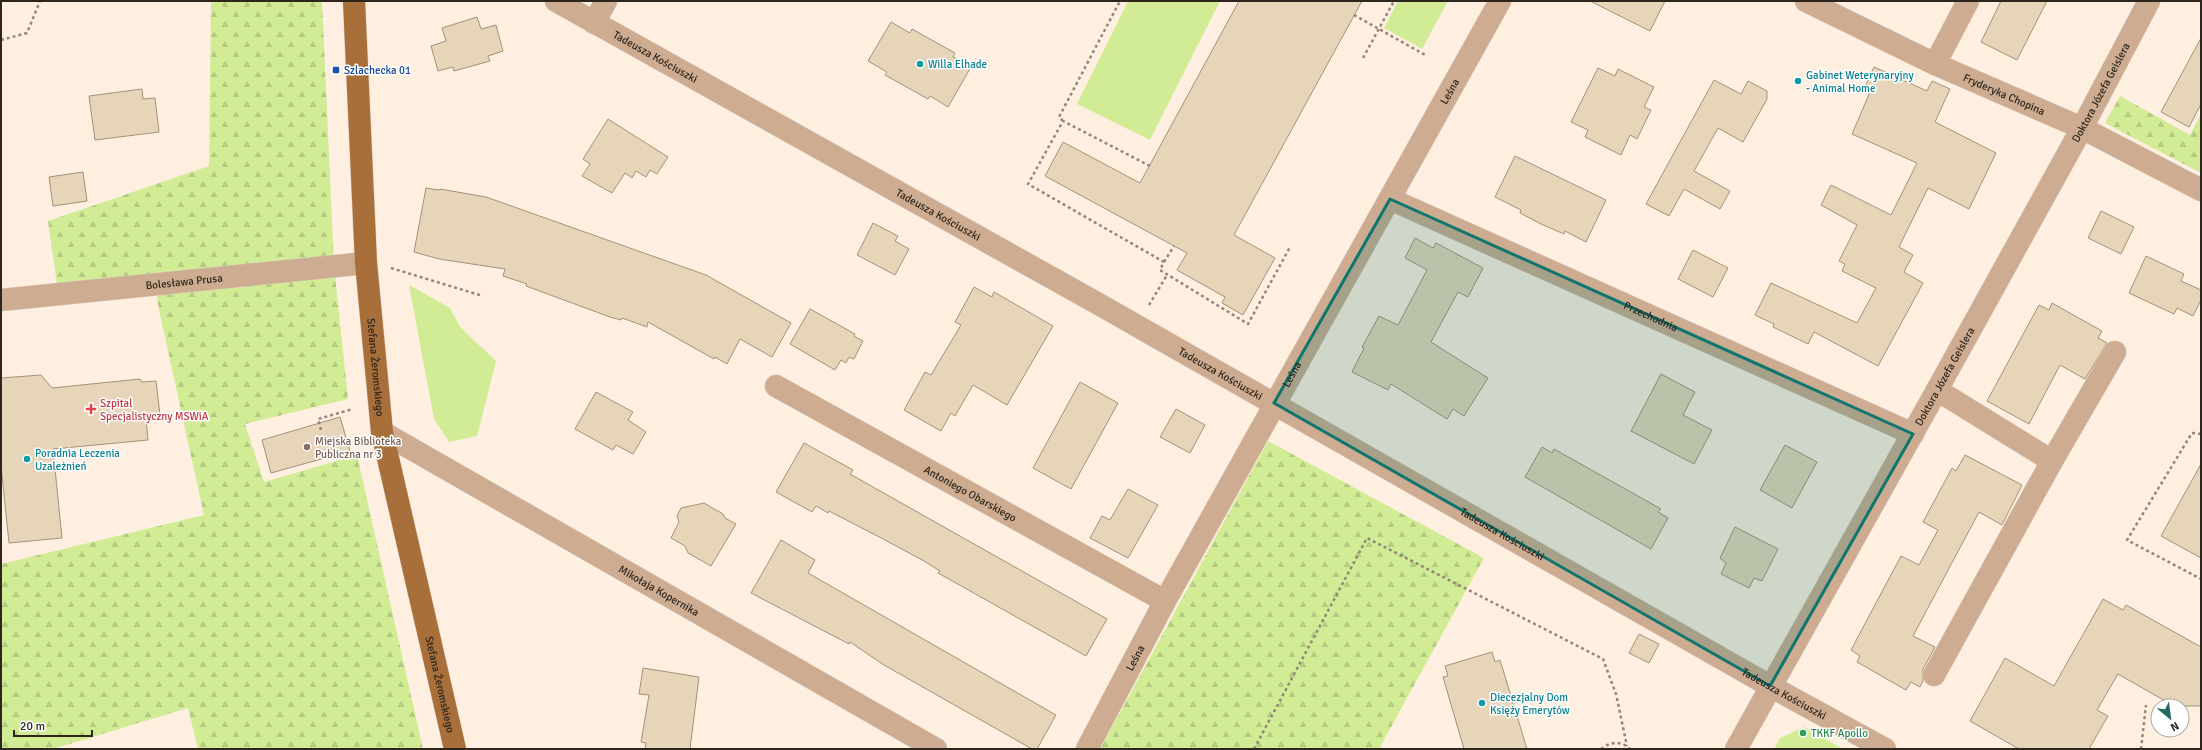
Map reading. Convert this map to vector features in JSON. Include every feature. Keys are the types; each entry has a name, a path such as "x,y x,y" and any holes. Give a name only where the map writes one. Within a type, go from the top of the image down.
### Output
{"main road":[{"name":"Stefana Żeromskiego","path":"354,1 377,265 382,432 455,749"}],"street":[{"name":"Tadeusza Kościuszki","path":"556,1 1274,404 1770,686 1885,749"},
{"path":"594,23 606,1"},
{"name":"Leśna","path":"1087,749 1165,601 1500,1"},
{"name":"Fryderyka Chopina","path":"1806,1 1936,64 2082,128 2201,190"},
{"path":"1936,64 1968,1"},
{"name":"Doktora Józefa Geislera","path":"1736,749 1770,686 1913,434 2082,128 2149,1"},
{"name":"Przechodnia","path":"1390,199 1913,434"},
{"name":"Bolesława Prusa","path":"1,300 377,265"},
{"path":"1934,675 2052,461 2115,352"},
{"name":"Antoniego Obarskiego","path":"776,386 1165,601"},
{"path":"1937,390 2052,461"},
{"name":"Mikołaja Kopernika","path":"382,432 936,749"}],"path":[{"path":"1,40 27,33 40,1"},
{"path":"1120,1 1059,117 1150,166"},
{"path":"1363,58 1394,1"},
{"path":"1354,15 1378,30 1427,56"},
{"path":"1064,120 1028,184 1164,262"},
{"path":"1174,246 1160,270 1248,324 1290,247"},
{"path":"377,265 483,296"},
{"path":"1149,306 1167,275"},
{"path":"321,430 318,419 353,410"},
{"path":"2201,434 2192,433 2127,540 2201,579"},
{"path":"1254,749 1367,538 1603,659 1616,694 1627,746"},
{"path":"2141,749 2146,704"},
{"path":"1601,749 1614,743 1627,746 1630,749"}],"highlighted area":[{"path":"1390,199 1913,434 1770,686 1274,403"}],"green space":[{"path":"211,1 322,1 334,266 348,399 245,424 264,482 357,455 423,749 198,749 188,708 53,749 1,749 1,564 204,515 159,310 154,277 57,284 48,221 209,166"},
{"path":"1128,1 1220,1 1150,140 1077,104"},
{"path":"1398,1 1448,1 1422,49 1384,28"},
{"path":"2120,96 2190,135 2201,114 2201,173 2105,123"},
{"path":"409,285 450,308 460,327 496,361 477,436 449,442 434,419"},
{"path":"1268,441 1484,558 1379,749 1100,749"},
{"name":"TKKF Apollo","path":"1804,727 1843,749 1774,749 1780,738"}],"building":[{"path":"1239,1 1362,1 1234,235 1275,258 1243,315 1222,303 1225,297 1177,270 1187,253 1045,176 1063,142 1140,183"},
{"path":"1590,1 1665,1 1650,31"},
{"path":"2001,1 2047,1 2017,60 1981,42"},
{"path":"477,17 481,29 496,25 503,51 488,56 490,61 454,71 453,67 438,71 431,46 446,41 442,28"},
{"name":"Willa Elhade","path":"891,22 910,33 912,29 955,53 953,57 971,67 948,107 930,96 928,99 885,75 887,72 868,61"},
{"path":"2201,38 2201,104 2189,127 2161,112"},
{"path":"1874,67 1927,91 1932,81 1950,89 1935,122 1996,153 1969,209 1928,188 1899,247 1913,255 1904,272 1923,283 1878,366 1814,332 1808,344 1773,327 1774,324 1755,315 1771,283 1857,323 1876,288 1842,271 1845,264 1839,261 1857,225 1821,205 1831,185 1891,215 1917,163 1852,134 1870,92 1864,89"},
{"path":"1598,68 1615,76 1618,69 1654,87 1644,107 1651,110 1637,139 1630,135 1621,155 1585,137 1588,130 1571,122"},
{"path":"1714,80 1741,94 1748,81 1767,91 1767,99 1743,142 1718,128 1694,171 1730,191 1720,209 1684,189 1669,216 1646,204"},
{"path":"142,89 143,99 155,98 159,132 95,140 89,96"},
{"path":"608,119 668,157 657,174 650,170 646,177 636,171 632,178 625,173 612,193 582,176 590,164 583,159"},
{"path":"1515,156 1606,200 1586,242 1565,231 1564,234 1541,224 1520,213 1521,210 1495,197"},
{"path":"83,172 87,201 53,206 49,177"},
{"path":"426,188 486,197 706,275 791,323 772,357 740,339 727,364 715,357 714,359 648,322 647,327 622,318 621,320 610,317 526,286 527,284 503,276 505,269 439,259 414,252"},
{"path":"2101,211 2134,227 2121,254 2088,238"},
{"path":"873,223 898,236 895,241 909,249 895,275 857,255"},
{"path":"1415,238 1433,248 1436,243 1483,268 1468,297 1458,292 1431,342 1488,378 1464,416 1453,409 1447,419 1391,384 1388,390 1352,372 1364,348 1362,347 1379,316 1398,325 1427,270 1405,258"},
{"path":"1693,250 1728,268 1713,297 1678,279"},
{"path":"2146,256 2184,274 2181,281 2201,290 2201,300 2193,316 2177,308 2174,314 2129,293"},
{"path":"974,287 992,297 994,292 1053,326 1007,405 973,385 955,416 951,413 941,431 904,410 925,372 931,375 961,325 955,322"},
{"path":"2052,303 2102,331 2098,338 2107,343 2085,379 2060,365 2029,424 1987,401 2039,305 2049,310"},
{"path":"810,309 855,334 854,336 863,341 854,359 849,357 846,363 841,360 835,370 790,344"},
{"path":"1661,374 1695,392 1683,415 1712,430 1694,464 1631,431"},
{"name":"Poradnia Leczenia Uzależnień","path":"41,375 52,388 140,379 142,382 156,381 160,415 146,417 148,440 53,449 62,538 9,543 1,465 1,378"},
{"path":"1080,382 1118,403 1071,489 1033,468"},
{"path":"596,392 633,412 628,420 646,432 633,454 616,445 613,450 575,429"},
{"path":"1176,409 1205,425 1190,453 1160,437"},
{"name":"Miejska Biblioteka Publiczna nr 3","path":"340,417 350,451 271,473 262,440"},
{"path":"804,443 853,470 850,474 1107,619 1086,656 938,573 940,571 885,540 829,511 828,513 816,506 812,512 776,492"},
{"path":"1785,445 1817,462 1792,508 1760,490"},
{"path":"1542,447 1552,453 1554,449 1661,509 1658,512 1668,518 1651,549 1525,477"},
{"path":"1965,455 2022,485 2002,525 1979,512 1913,636 1935,647 1923,669 1923,681 1920,687 1911,682 1906,690 1857,662 1860,656 1851,650 1901,556 1919,565 1938,530 1923,522 1952,468 1956,471"},
{"path":"2201,464 2201,558 2161,536"},
{"path":"1128,489 1158,505 1128,558 1090,538 1102,516 1110,520"},
{"path":"704,503 723,514 725,518 736,524 711,566 688,553 685,546 671,538 679,522 677,516 681,508"},
{"path":"1735,527 1778,549 1762,581 1754,578 1749,588 1721,574 1726,563 1720,558"},
{"path":"781,540 815,560 808,573 1056,715 1037,749 1032,749 884,665 850,642 849,644 751,593"},
{"path":"2103,599 2123,610 2126,605 2201,647 2201,706 2190,706 2190,698 2160,698 2118,674 2097,710 2108,716 2089,749 2019,749 1970,721 2005,658 2054,686"},
{"path":"1639,634 1659,644 1649,663 1629,653"},
{"name":"Diecezjalny Dom Księży Emerytów","path":"1492,652 1495,662 1500,660 1527,749 1464,749 1443,677 1448,676 1445,666"},
{"path":"643,668 699,677 690,749 645,749 646,743 641,742 649,695 639,694"}],"place":[{"name":"Willa Elhade","path":"920,64"},
{"name":"Szlachecka 01","path":"336,70"},
{"name":"Gabinet Weterynaryjny - Animal Home","path":"1798,81"},
{"name":"Szpital Specjalistyczny MSWiA","path":"91,409"},
{"name":"Miejska Biblioteka Publiczna nr 3","path":"307,447"},
{"name":"Poradnia Leczenia Uzależnień","path":"27,459"},
{"name":"Diecezjalny Dom Księży Emerytów","path":"1482,703"},
{"name":"TKKF Apollo","path":"1803,733"}]}
